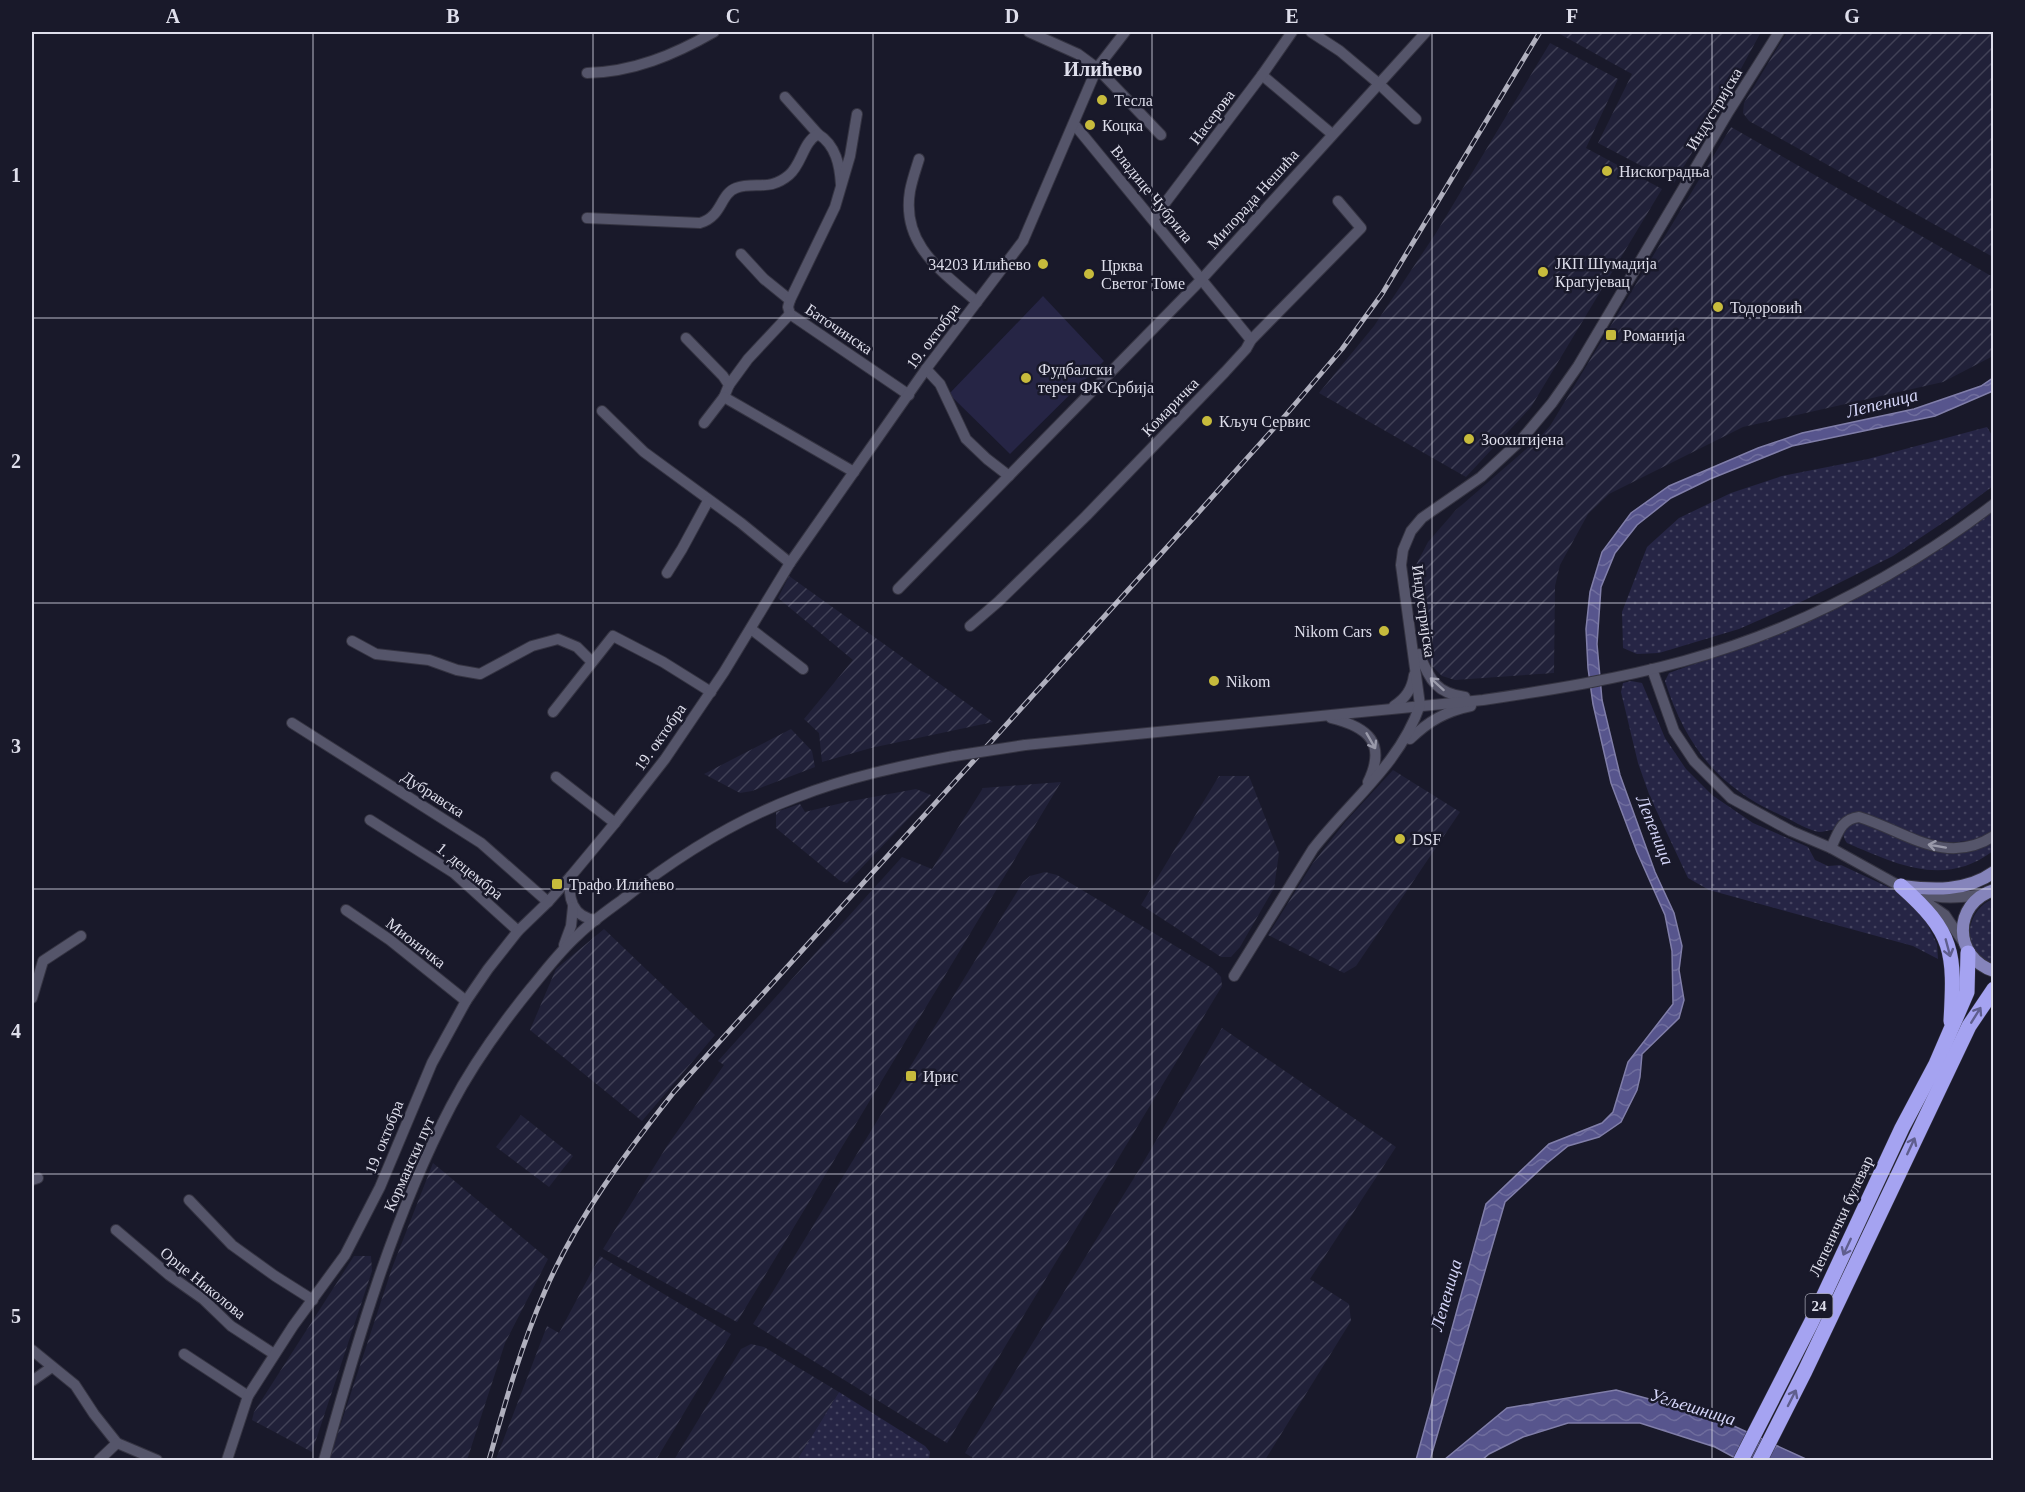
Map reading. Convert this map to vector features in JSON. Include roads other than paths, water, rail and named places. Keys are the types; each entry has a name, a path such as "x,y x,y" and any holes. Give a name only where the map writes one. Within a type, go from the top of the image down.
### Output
{"highway":[{"path":"1901,886 1930,914 1945,936 1953,971 1950,1032"},
{"name":"24","path":"1950,1032 1967,992 1966,948"},
{"name":"24","path":"1760,1461 1969,1026 1994,989"},
{"name":"Лепенички булевар","path":"1741,1461 1811,1323 1902,1128 1950,1032"}],"main road":[{"path":"1901,886 1935,889 1956,887 1971,884 1994,872"},
{"name":"24","path":"1966,948 1962,932 1965,915 1971,905 1989,892"},
{"path":"1966,948 1979,964 1994,971"}],"street":[{"path":"587,73 615,71 644,65 714,32"},
{"path":"1029,32 1077,54 1097,69 1161,135"},
{"name":"19. октобра","path":"227,1461 248,1396 293,1326 345,1255 380,1187 432,1063 466,1001 518,931 571,876 665,759 711,692 790,563 926,369 1023,241 1097,69 1125,32"},
{"name":"Насерова","path":"1153,219 1292,32"},
{"path":"1311,32 1340,51 1416,119"},
{"name":"Милорада Нешића","path":"898,589 1201,280 1426,32"},
{"name":"Индустријска","path":"1234,976 1313,849 1399,749 1420,705 1401,565 1403,550 1411,531 1422,518 1502,460 1552,403 1578,366 1729,111 1779,32"},
{"path":"1262,75 1332,134"},
{"path":"785,97 825,140 836,157 841,185"},
{"path":"790,300 831,219 850,156 857,114"},
{"name":"Владице Чубрила","path":"1074,124 1251,340"},
{"path":"587,218 700,223 708,221 713,218 729,192 734,189 767,186 792,173 810,141 818,134"},
{"path":"919,159 910,192 909,213 913,233 926,255 977,302"},
{"name":"Комаричка","path":"970,626 998,602 1086,516 1225,372 1251,340 1361,228 1338,201"},
{"name":"Баточинска","path":"741,254 764,279 790,300 788,307 790,314 909,395"},
{"path":"704,423 748,359 790,314"},
{"path":"686,338 729,385"},
{"path":"926,369 940,384 966,439 1009,476"},
{"path":"724,397 854,472"},
{"path":"602,411 644,452 741,523 790,563"},
{"path":"667,573 708,501"},
{"path":"1413,641 1429,678 1436,685 1456,696 1483,700 1652,669 1740,642 1791,623 1858,592 1904,567 1994,504"},
{"path":"751,629 803,669"},
{"path":"553,712 613,636 663,662 711,692"},
{"path":"351,641 376,654 429,660 457,670 480,674 532,646 558,639 577,647 592,662"},
{"path":"1388,708 1403,700 1413,684 1416,666"},
{"path":"1652,669 1674,731 1694,761 1731,798 1901,886 1945,915 1966,948"},
{"path":"1399,749 1424,725 1442,714 1470,706 1502,703 1520,694"},
{"name":"Кормански пут","path":"324,1461 350,1368 404,1209 422,1165 468,1076 520,1001 561,951 596,920 684,855 750,817 796,797 900,766 1025,745 1483,700"},
{"path":"1325,716 1357,726 1366,733 1376,749 1375,768 1364,792"},
{"name":"Дубравска","path":"292,723 481,843 551,898"},
{"path":"556,777 615,823"},
{"path":"1831,848 1843,823 1850,818 1859,817 1921,843 1941,848 1971,845 1994,836"},
{"name":"1. децембра","path":"370,820 454,873 518,931"},
{"path":"561,951 571,926 571,876"},
{"path":"1901,886 1936,898 1989,892"},
{"path":"551,898 563,894 587,919 596,920"},
{"name":"Мионичка","path":"346,910 390,940 466,1001"},
{"path":"32,999 43,961 81,936"},
{"path":"189,1200 232,1245 274,1276 313,1300"},
{"name":"Орце Николова","path":"116,1230 169,1275 203,1299 231,1326 274,1354"},
{"path":"32,1350 75,1385 117,1443 157,1461"},
{"path":"184,1354 248,1396"},
{"path":"32,1381 52,1366"},
{"path":"99,1461 117,1443"}],"water":[{"path":"1993,378 1993,391 1935,416 1792,446 1710,479 1671,498 1637,525 1615,553 1601,587 1597,644 1602,700 1620,775 1655,872 1674,913 1682,946 1679,970 1684,1000 1679,1018 1642,1054 1637,1090 1621,1122 1599,1137 1568,1146 1505,1202 1430,1460 1416,1460 1486,1204 1549,1144 1602,1123 1613,1112 1628,1062 1673,1004 1672,951 1665,915 1637,852 1611,783 1593,704 1586,629 1590,592 1602,552 1631,513 1669,486 1758,448 1802,433 1914,409 1981,386"},
{"path":"1616,1390 1712,1416 1808,1460 1739,1460 1715,1447 1640,1423 1568,1423 1523,1437 1489,1454 1482,1460 1444,1460 1507,1408"}],"railway":[{"path":"489,1460 521,1354 557,1264 603,1188 638,1139 674,1092 1197,514 1342,349 1382,294 1540,32"}],"place":[{"name":"Тесла","path":"1102,100"},
{"name":"Коцка","path":"1090,125"},
{"name":"Нискоградња","path":"1607,171"},
{"name":"34203 Илићево","path":"1043,264"},
{"name":"ЈКП Шумадија Крагујевац","path":"1543,272"},
{"name":"Црква Светог Томе","path":"1089,274"},
{"name":"Тодоровић","path":"1718,307"},
{"name":"Романија","path":"1611,335"},
{"name":"Фудбалски терен ФК Србија","path":"1026,378"},
{"name":"Кључ Сервис","path":"1207,421"},
{"name":"Зоохигијена","path":"1469,439"},
{"name":"Nikom Cars","path":"1384,631"},
{"name":"Nikom","path":"1214,681"},
{"name":"DSF","path":"1400,839"},
{"name":"Трафо Илићево","path":"557,884"},
{"name":"Ирис","path":"911,1076"}],"district":[{"name":"Илићево","path":"1103,69"}],"water label":[{"name":"Лепеница","path":"1882,403"},
{"name":"Лепеница","path":"1655,830"},
{"name":"Лепеница","path":"1446,1295"},
{"name":"Угљешница","path":"1693,1407"}]}
